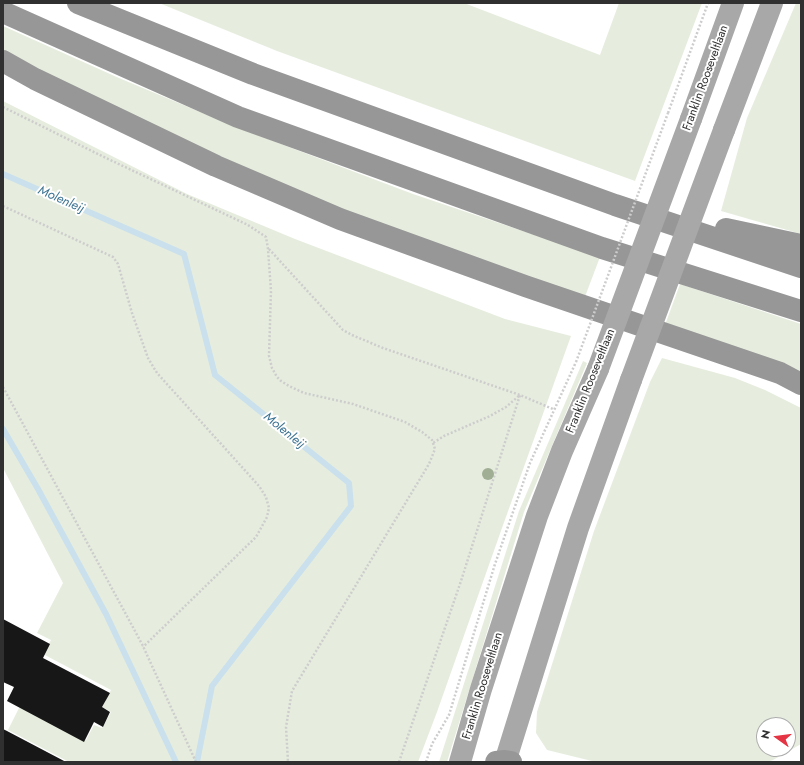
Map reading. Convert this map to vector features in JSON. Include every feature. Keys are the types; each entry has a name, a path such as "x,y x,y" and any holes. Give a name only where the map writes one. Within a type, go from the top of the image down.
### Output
{"highway":[{"path":"78,3 253,74 615,205 801,267"},
{"path":"3,12 238,117 602,248 801,311"},
{"path":"3,61 35,79 216,166 340,219 525,286 780,373 801,384"},
{"path":"615,205 801,245"}],"main road":[{"name":"Franklin Rooseveltlaan","path":"460,762 483,682 537,516 562,451 598,370 733,3"},
{"path":"504,762 578,528 631,380 772,3"}],"path":[{"name":"Franklin Rooseveltlaan","path":"576,362 708,3"},
{"path":"3,107 106,158 248,225 266,236 271,291 269,356 272,368 277,377 289,386 304,393 353,404 405,422 432,440 435,449 428,464 292,691 286,727 288,762"},
{"path":"3,206 113,257 118,264 132,313 148,358 157,373 241,466 266,497 269,508 267,517 256,537 143,647"},
{"path":"268,249 343,330 383,348 520,395 553,409"},
{"path":"3,387 143,647 196,762"},
{"path":"433,443 444,436 490,416 506,407 520,395"},
{"path":"400,762 461,581 520,395"}],"green space":[{"path":"159,3 464,3 600,55 619,3 702,3 635,181 277,51"},
{"path":"796,3 801,3 801,234 721,211 747,118"},
{"path":"3,26 119,78 236,127 413,194 600,257 583,302 318,204 3,57"},
{"path":"3,101 187,194 295,239 505,319 571,336 418,762 69,762 8,730 20,706 86,740 94,725 102,728 111,712 102,707 111,690 43,654 51,640 37,633 63,583 3,468"},
{"path":"680,284 801,324 801,378 665,325"},
{"path":"662,358 735,378 765,390 801,408 801,744 796,747 796,717 756,717 756,757 778,757 767,762 596,762 547,750 536,733 537,712 594,531 650,382"},
{"path":"583,361 587,363 524,512 447,762 439,762 519,511"}],"building":[{"path":"3,619 50,644 43,658 110,693 102,707 110,712 103,727 94,722 84,742 7,701 14,687 3,682"},
{"path":"3,729 7,731 66,762 3,762"}],"waterway":[{"name":"Molenleij","path":"3,174 184,254 215,375 349,483 351,506 212,686 197,762"},
{"name":"Molenleij","path":"3,429 38,489 106,614 176,762"}]}
